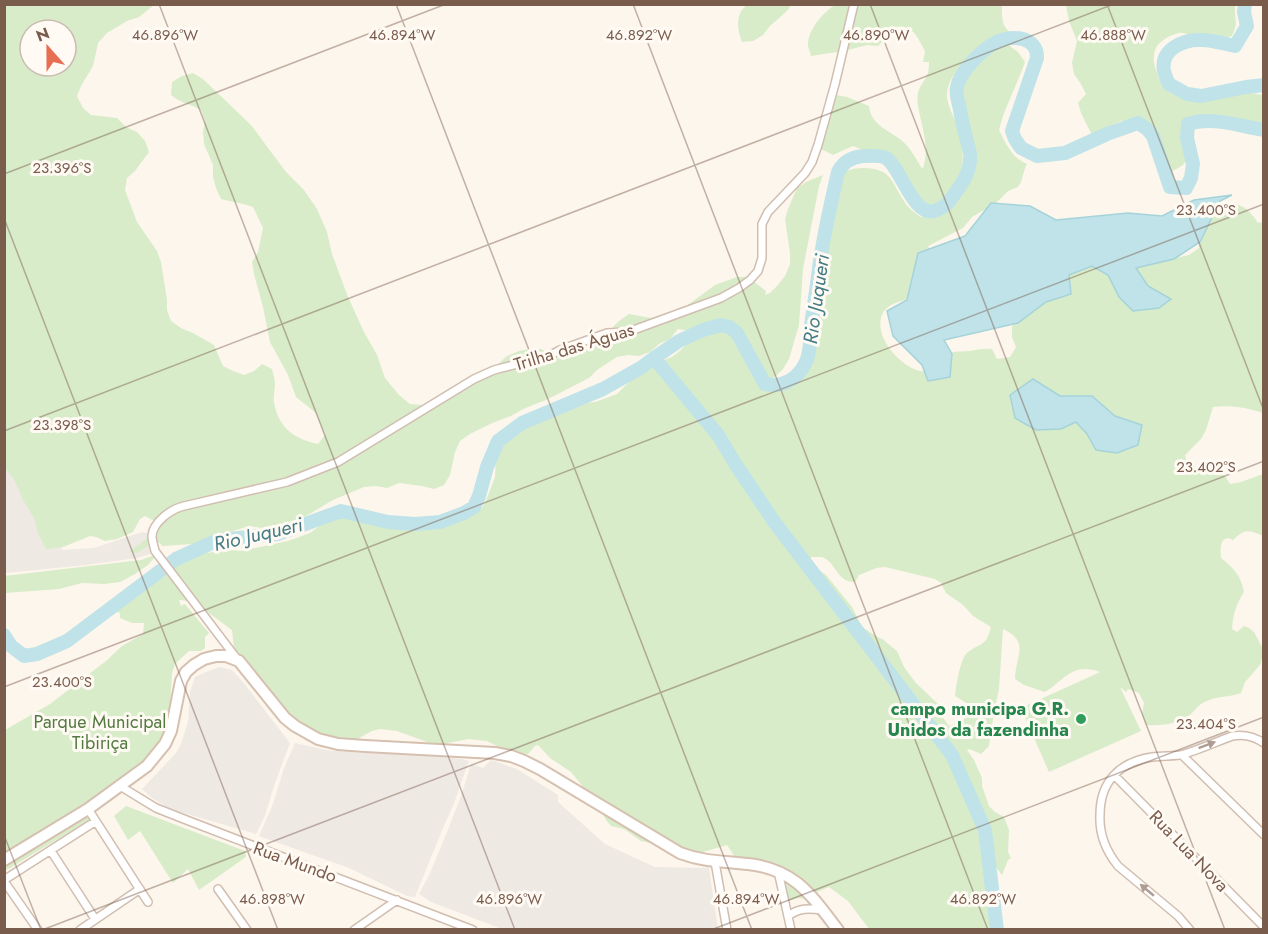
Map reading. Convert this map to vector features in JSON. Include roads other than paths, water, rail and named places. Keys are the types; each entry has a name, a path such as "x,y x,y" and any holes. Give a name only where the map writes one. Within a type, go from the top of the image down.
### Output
{"street":[{"name":"Trilha das Águas","path":"239,661 155,551 152,541 153,529 165,515 175,508 266,488 309,475 338,462 474,378 494,370 549,356 607,333 628,332 721,298 750,280 758,271 762,258 762,224 768,212 805,173 812,162 835,84 854,4"},
{"path":"4,860 88,809 147,766 165,744 171,730 181,681 186,672 204,659 226,656 239,661 285,718 318,739 338,744 472,751 524,760 680,853 715,862 748,864 778,870 797,882 838,930"},
{"path":"1190,930 1178,916 1118,866 1106,849 1100,831 1100,806 1103,790 1114,775 1127,766 1149,757 1182,755 1239,735 1252,737 1263,743"},
{"path":"1182,755 1263,836"},
{"name":"Rua Lua Nova","path":"1114,775 1263,927"},
{"name":"Rua Mundo","path":"120,786 156,808 473,930"},
{"path":"88,809 148,902"},
{"path":"38,930 4,881 96,821"},
{"path":"51,851 95,919"},
{"path":"715,862 727,930"},
{"path":"778,870 791,930"},
{"path":"80,930 140,889"},
{"path":"218,889 247,930"},
{"path":"354,930 397,900"},
{"path":"788,916 803,908 823,910"}],"water":[{"path":"1232,195 1220,201 1200,242 1174,259 1136,268 1148,286 1171,299 1159,308 1133,311 1119,297 1108,275 1092,266 1069,275 1071,294 1046,302 1018,323 944,340 952,354 950,377 928,381 922,365 893,336 887,311 907,300 918,253 965,236 991,203 1030,206 1056,220 1128,213 1162,216 1194,200"},
{"path":"1033,379 1060,396 1092,396 1115,416 1142,425 1138,445 1117,453 1096,450 1087,434 1076,422 1061,429 1036,430 1015,418 1010,395"}],"waterway":[{"name":"Rio Juqueri","path":"1245,4 1247,26 1235,46 1206,40 1188,41 1170,51 1164,63 1164,71 1169,84 1187,94 1201,96 1264,85"},
{"name":"Rio Juqueri","path":"4,635 11,646 24,656 37,654 67,641 176,559 218,540 278,534 341,511 388,522 415,524 440,522 464,513 474,507 498,441 522,423 603,389 642,367 679,341 703,330 721,325 729,327 737,333 765,384 778,385 789,381 803,368 809,354 822,250 840,168 855,158 884,157 892,163 921,208 929,211 944,206 962,183 970,164 970,152 957,96 959,81 978,56 989,46 1001,40 1022,39 1033,45 1036,51 1037,58 1012,131 1021,148 1037,156 1065,153 1138,123 1153,136 1170,187 1186,188 1191,178 1193,164 1187,138 1188,124 1216,121 1264,130"},
{"path":"654,358 718,435 775,523 952,755 985,830 997,930"}],"place":[{"name":"campo municipa G.R. Unidos da fazendinha","path":"1081,719"}],"park label":[{"name":"Parque Municipal Tibiriça","path":"100,732"}]}
